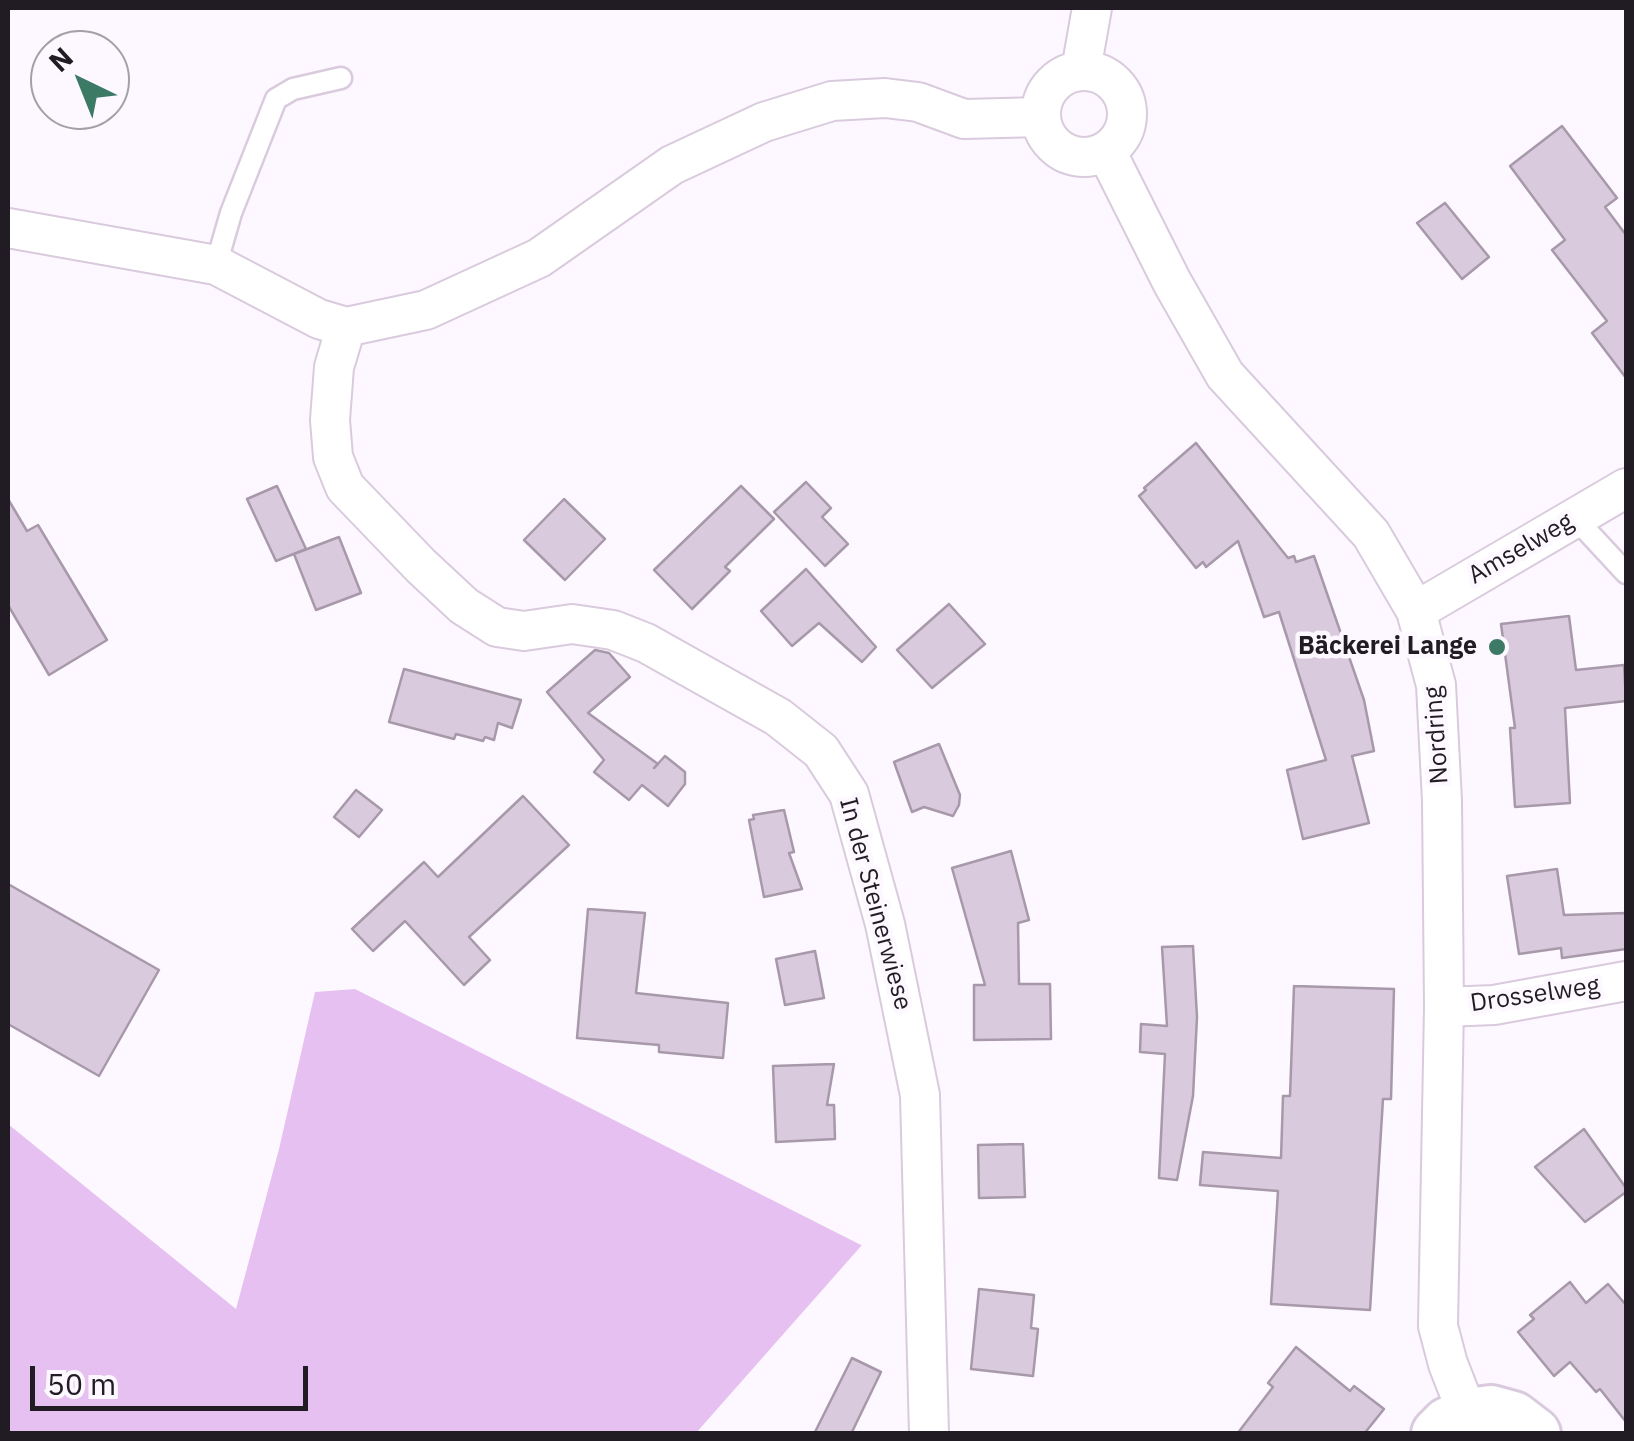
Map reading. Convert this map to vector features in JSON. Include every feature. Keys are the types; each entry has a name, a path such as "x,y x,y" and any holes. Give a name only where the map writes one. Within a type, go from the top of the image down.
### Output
{"street":[{"path":"1080,70 1092,8"},
{"path":"1080,70 1108,77 1126,100 1125,129 1106,152 1086,158 1064,153 1048,138 1041,117 1043,100 1051,86 1064,75 1080,70"},
{"path":"8,228 216,265 319,319 346,327 426,310 539,258 672,164 764,122 832,101 885,98 918,102 964,119 1041,117"},
{"name":"Nordring","path":"1106,152 1225,375 1371,534 1416,611 1436,685 1442,801 1444,1007 1438,1326 1448,1364 1453,1424"},
{"name":"In der Steinerwiese","path":"346,327 334,368 330,420 333,457 345,487 449,592 497,628 524,632 572,624 613,630 646,643 778,717 821,750 849,794 884,924 920,1095 929,1434"},
{"name":"Amselweg","path":"1416,611 1626,488"},
{"name":"Drosselweg","path":"1444,1007 1494,1005 1626,981"},
{"path":"1453,1424 1491,1412 1513,1418 1534,1434"}],"lane":[{"path":"216,265 231,213 276,99 293,88 340,78"},
{"path":"1576,518 1626,573"}],"shaded area":[{"path":"355,989 862,1245 696,1433 8,1433 8,1124 236,1309 279,1149 315,992"}],"building":[{"path":"1562,126 1617,198 1605,207 1626,235 1626,378 1592,333 1607,321 1552,250 1565,240 1510,166"},
{"path":"1445,203 1489,257 1462,279 1417,223"},
{"path":"1196,443 1288,558 1294,556 1296,562 1314,556 1364,700 1374,751 1352,756 1369,823 1303,839 1287,770 1326,760 1279,612 1264,617 1238,541 1206,567 1203,562 1196,568 1139,496"},
{"path":"806,482 831,508 822,517 848,544 825,566 774,512"},
{"path":"277,486 306,549 276,561 247,499"},
{"path":"741,486 774,519 725,567 730,571 692,609 654,570"},
{"path":"8,499 27,531 38,525 107,640 49,675 8,605"},
{"path":"564,499 605,539 565,580 524,540"},
{"path":"339,537 361,593 316,610 294,554"},
{"path":"806,569 876,647 862,662 819,623 792,646 761,611"},
{"path":"949,604 985,644 932,688 897,650"},
{"path":"1569,616 1576,670 1624,665 1626,701 1565,708 1570,803 1515,807 1510,728 1515,728 1501,624"},
{"path":"595,650 609,653 630,677 588,713 658,764 665,756 685,772 685,784 668,806 642,785 629,800 594,772 604,760 547,692"},
{"path":"404,669 521,700 512,728 498,723 494,740 485,737 483,741 456,734 454,739 389,722"},
{"path":"939,744 960,795 953,816 924,807 912,812 894,762"},
{"path":"356,790 382,810 359,837 334,817"},
{"path":"523,796 569,845 469,937 490,960 464,985 405,921 373,951 352,929 424,862 438,877"},
{"path":"784,810 794,852 789,853 802,889 764,897 749,820 754,819 753,815"},
{"path":"1011,851 1029,920 1018,923 1019,984 1050,984 1051,1039 974,1040 974,985 985,985 952,868"},
{"path":"1557,869 1564,915 1626,913 1626,949 1562,958 1561,948 1519,954 1507,876"},
{"path":"8,884 159,970 99,1076 8,1024"},
{"path":"588,909 645,913 636,993 728,1003 723,1058 659,1052 659,1045 577,1038"},
{"path":"1193,946 1197,1017 1193,1096 1177,1180 1159,1178 1165,1054 1140,1052 1141,1024 1167,1026 1162,947"},
{"path":"815,951 824,998 785,1005 776,959"},
{"path":"1294,986 1394,989 1391,1099 1383,1099 1370,1310 1271,1304 1278,1191 1200,1185 1203,1152 1281,1158 1283,1096 1290,1096"},
{"path":"834,1064 827,1105 834,1105 835,1139 776,1142 773,1066"},
{"path":"1584,1129 1626,1188 1626,1192 1585,1222 1535,1167"},
{"path":"1023,1144 1025,1197 979,1198 978,1145"},
{"path":"1570,1282 1586,1303 1608,1284 1626,1305 1626,1422 1600,1389 1596,1392 1570,1362 1554,1376 1518,1332 1534,1319 1530,1315"},
{"path":"979,1289 1034,1295 1031,1328 1038,1329 1033,1376 971,1369"},
{"path":"1296,1347 1350,1391 1354,1386 1384,1409 1364,1434 1237,1434 1273,1387 1268,1383"},
{"path":"852,1358 881,1372 851,1434 814,1434"}],"place":[{"name":"Bäckerei Lange","path":"1497,647"}]}
